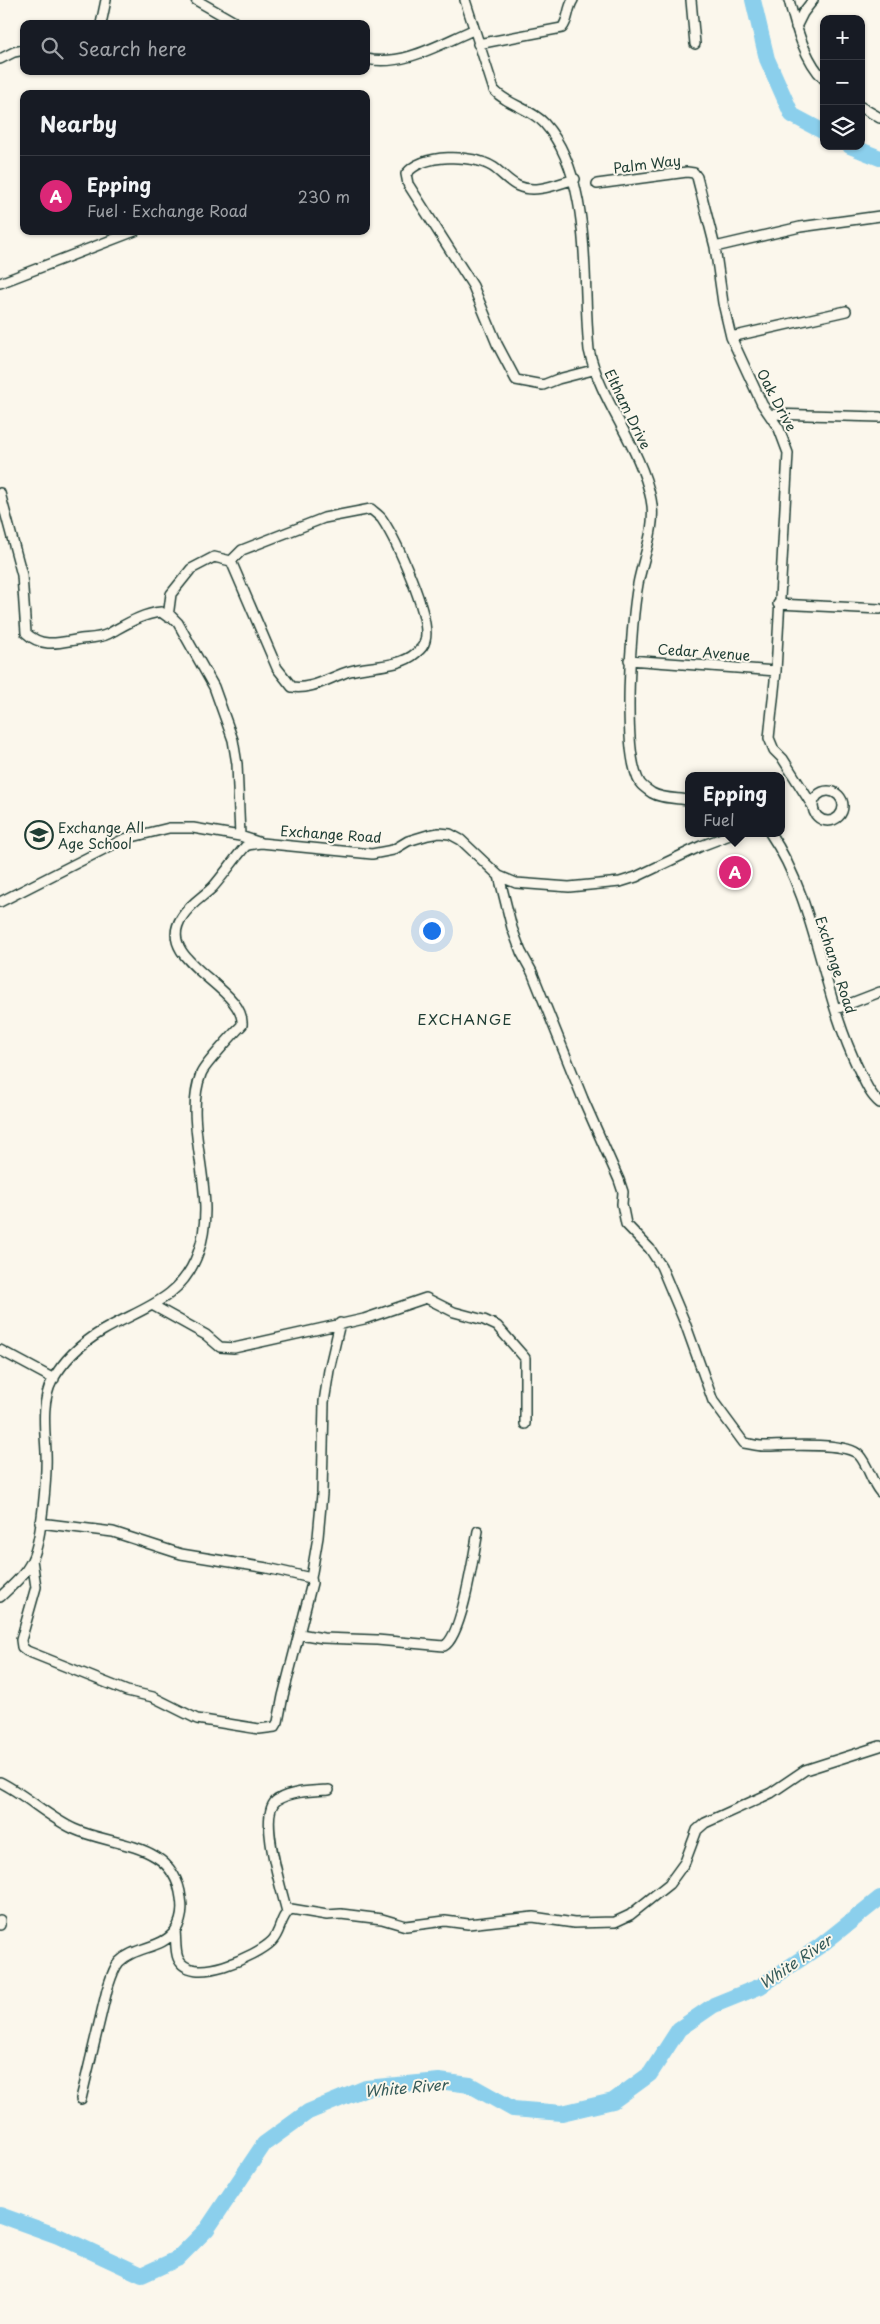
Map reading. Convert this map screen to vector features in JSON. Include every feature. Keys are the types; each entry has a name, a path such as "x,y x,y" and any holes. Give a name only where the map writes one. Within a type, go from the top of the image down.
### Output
{"street":[{"path":"102,20 106,0"},
{"path":"196,0 231,20"},
{"name":"Eltham Drive","path":"465,0 473,30 494,90 499,96 527,109 544,123 561,147 575,178 580,219 588,341 593,370 642,470 652,500 650,536 638,583 629,660 631,735 634,760 640,783 652,794 685,799"},
{"path":"478,44 562,28 567,22 570,5 573,0"},
{"path":"691,0 695,44"},
{"path":"789,0 796,27 814,67 820,74"},
{"path":"796,27 803,13 813,0"},
{"path":"370,60 377,61 407,58 473,30"},
{"path":"0,59 20,52"},
{"path":"865,109 880,118"},
{"path":"575,178 536,190 518,186 492,166 466,158 438,158 410,169 406,174 408,184 473,286 497,344 516,380 544,385 558,378 593,370"},
{"name":"Palm Way","path":"598,184 687,172 694,173 697,177"},
{"name":"Oak Drive","path":"697,177 715,246 723,303 731,336 758,397 779,429 788,453 778,604 776,671 770,738 774,750 783,759 812,805"},
{"path":"715,246 800,226 880,216"},
{"path":"0,283 125,235"},
{"path":"731,336 846,311"},
{"path":"770,414 880,417"},
{"path":"0,493 22,575 26,633 30,636 44,643 56,644 106,634 150,613 161,612 168,617 170,615 178,623 214,686 233,740 238,764 240,836"},
{"path":"370,509 382,519 404,562 422,615 425,642 415,654 397,661 353,670 304,688 292,687 277,668 231,561 242,550 324,518 370,509"},
{"path":"168,617 171,594 191,569 214,557 231,561"},
{"path":"778,604 880,609"},
{"name":"Cedar Avenue","path":"629,660 776,671"},
{"path":"804,791 818,793 826,790 835,792 842,798 842,811 837,818 824,821 814,813 812,805 818,793"},
{"name":"Exchange Road","path":"0,902 124,839 169,828 193,828 240,836 261,843 372,854 393,850 408,840 439,833 450,834 461,840 499,876 516,883 560,887 620,882 726,837"},
{"name":"Exchange Road","path":"772,837 794,875 850,1050 872,1095 880,1103"},
{"path":"261,843 246,847 212,888 191,904 176,927 175,939 178,946 194,965 232,1002 242,1020 242,1025 202,1072 196,1098 206,1195 201,1247 183,1282 154,1306 90,1339 72,1355 54,1378 48,1391 44,1419 46,1458 40,1523 32,1560 36,1587 22,1634 22,1647 27,1651 127,1691 153,1697 197,1719 259,1729 275,1727 278,1722 312,1583 311,1578 318,1537 322,1494 324,1402 340,1323"},
{"path":"499,876 521,952 532,972 583,1099 619,1180 623,1192 622,1204 626,1224 650,1249 661,1266 685,1323 712,1400 744,1443 761,1446 799,1445 855,1452 862,1459 874,1485 880,1492"},
{"path":"836,1009 880,992"},
{"path":"154,1306 206,1335 220,1346 234,1348 394,1311 407,1303 426,1298 454,1312 484,1320 497,1326 525,1358 525,1424"},
{"path":"0,1350 54,1378"},
{"path":"40,1523 112,1532 181,1554 267,1568 311,1578"},
{"path":"300,1634 323,1638 377,1640 444,1646 449,1644 455,1633 465,1598 478,1530"},
{"path":"0,1597 32,1560"},
{"path":"287,1912 291,1909 327,1915 382,1919 406,1926 445,1921 468,1924 533,1918 574,1923 615,1922 630,1915 669,1884 685,1862 697,1830 705,1823 771,1793 805,1770 880,1746"},
{"path":"0,1782 72,1828 86,1834 136,1845 160,1860 171,1872 180,1890 183,1909 175,1931 178,1958 187,1968 201,1970 220,1968 270,1944 276,1937 287,1912 269,1832 268,1816 272,1805 278,1800 295,1793 329,1790"},
{"path":"0,1920 0,1925"},
{"path":"81,2099 107,1990 118,1963 140,1949 156,1944 175,1931"}],"waterway":[{"path":"753,0 767,59 792,115 820,130"},
{"path":"860,150 880,158"},
{"name":"White River","path":"0,2215 58,2236 142,2275 177,2259 207,2229 264,2144 308,2112 366,2088 439,2081 470,2085 513,2109 562,2113 613,2101 650,2074 679,2029 714,2005 761,1986 820,1946 880,1898"}],"place":[{"name":"Exchange All Age School","path":"39,835"},
{"name":"Epping","path":"735,872"}],"district":[{"name":"EXCHANGE","path":"465,1018"}]}
